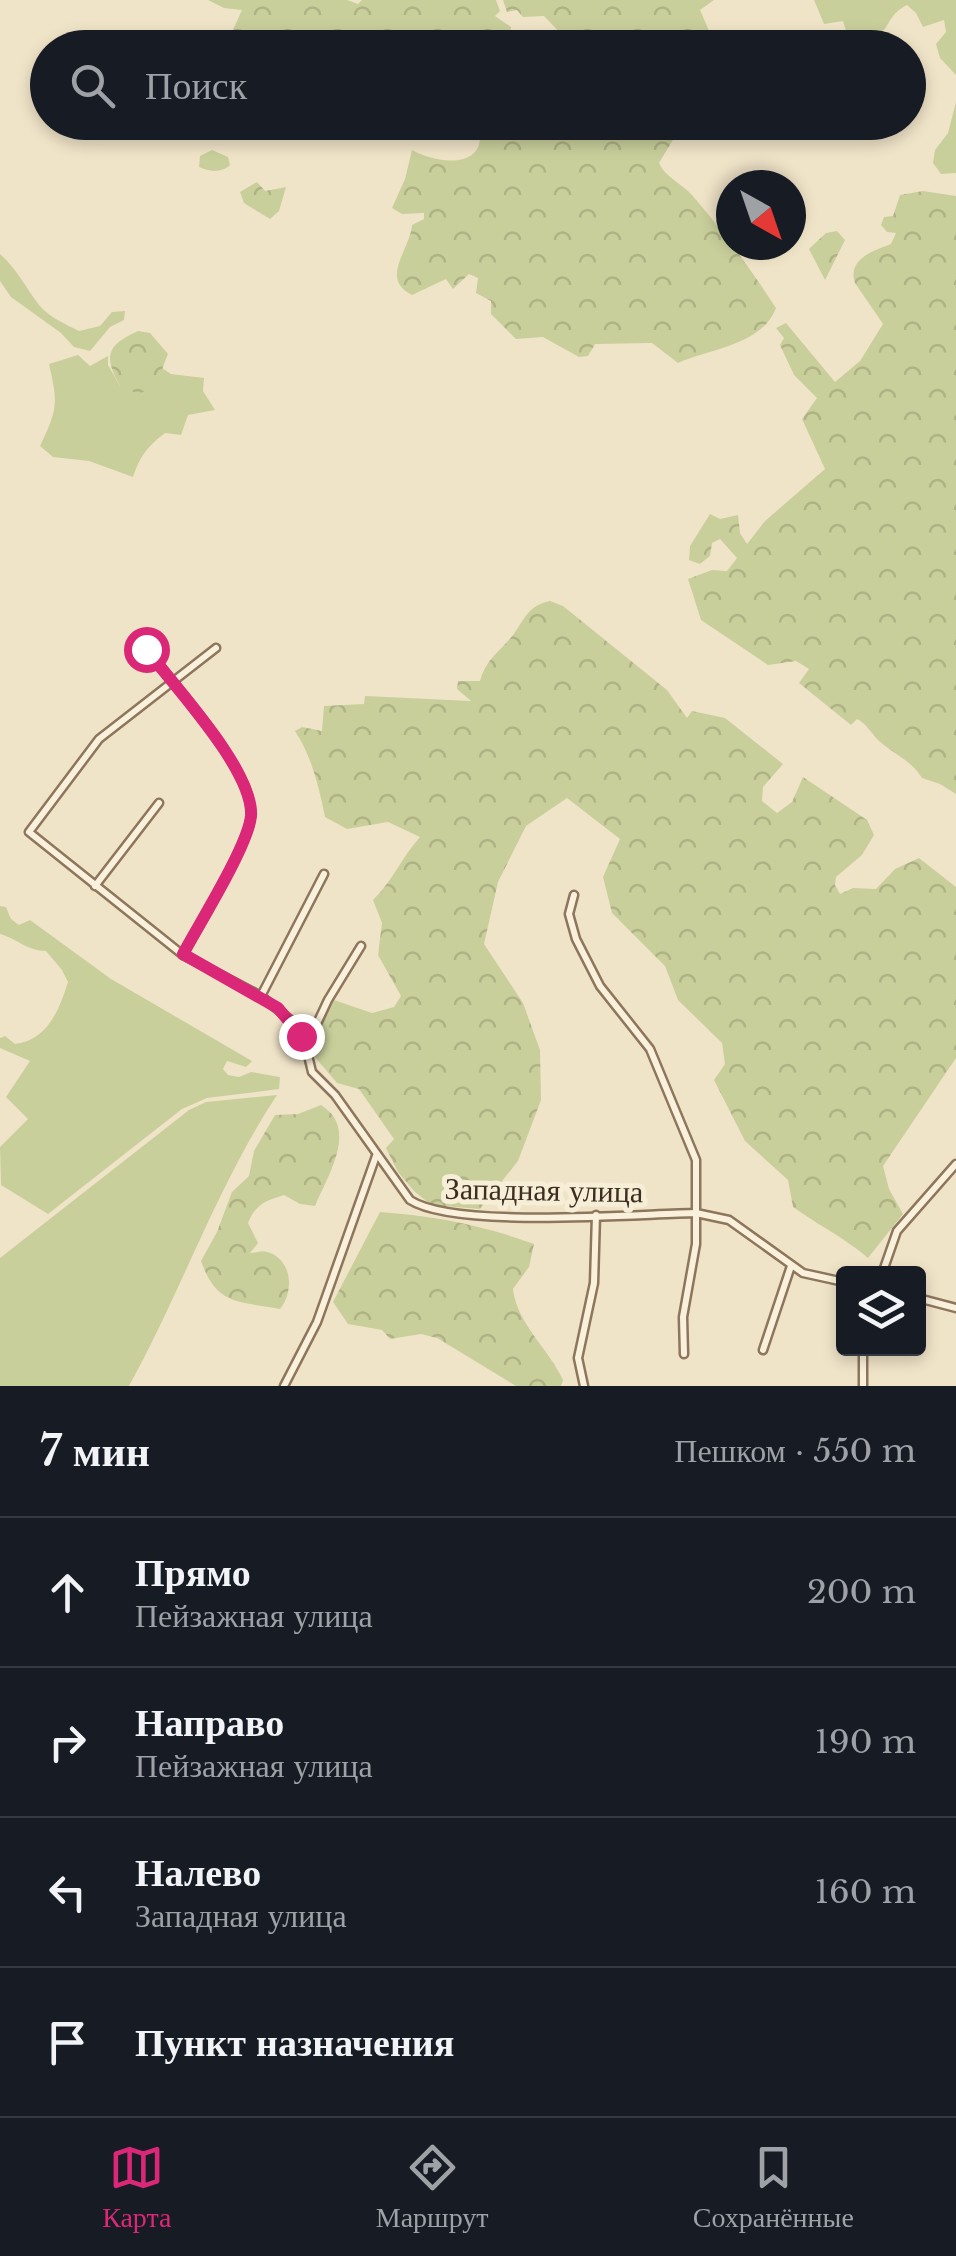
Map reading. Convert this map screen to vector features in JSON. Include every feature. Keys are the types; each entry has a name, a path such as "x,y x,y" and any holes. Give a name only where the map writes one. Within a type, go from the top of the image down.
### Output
{"street":[{"path":"171,681 216,648"},
{"path":"146,649 225,752 246,784 250,800 251,820 243,842 183,954"},
{"name":"Западная улица","path":"171,681 99,739 29,832 183,954 260,996 293,1022 306,1047 312,1072 335,1096 410,1200 424,1209 485,1216 696,1213 730,1220 791,1266 836,1280"},
{"path":"95,886 159,803"},
{"path":"260,996 324,874"},
{"path":"574,895 569,918 583,952 600,986 650,1049 694,1151 695,1254 683,1317 684,1354"},
{"path":"306,1047 328,1000 362,946"},
{"path":"284,1386 317,1322 377,1154"},
{"path":"885,1266 897,1231 956,1164"},
{"path":"584,1386 578,1358 594,1283 596,1215"},
{"path":"763,1350 791,1266"},
{"path":"926,1300 956,1308"},
{"path":"863,1386 864,1356"}],"green space":[{"path":"208,0 347,0 358,4 362,0 496,0 500,11 495,16 511,27 233,30 242,10 224,8"},
{"path":"503,0 714,0 700,10 709,30 557,30 544,16 523,17 517,10 507,12"},
{"path":"814,0 956,0 956,75 940,58 936,44 946,32 944,20 923,27 907,5 884,30 846,30 843,21 824,24"},
{"path":"956,102 956,173 941,174 933,163 935,150 948,133"},
{"path":"479,140 673,140 659,163 716,225 716,260 742,260 776,308 769,320 747,338 678,363 652,343 595,344 588,356 579,357 543,337 516,339 491,314 491,301 476,293 478,278 469,274 453,289 446,279 412,295 402,288 397,272 412,225 424,219 424,213 402,214 392,208 412,150 436,159 460,160 470,156"},
{"path":"212,150 228,157 230,165 215,171 199,167 200,156"},
{"path":"257,182 265,191 286,187 279,211 270,219 244,203 240,192"},
{"path":"923,191 956,196 956,794 922,778 863,723 857,719 851,725 799,683 809,669 796,661 768,665 701,620 688,579 712,570 727,571 737,558 720,539 712,543 710,556 700,564 689,560 690,546 710,514 720,519 738,515 740,533 747,544 765,521 825,469 802,419 817,398 794,375 780,345 784,338 776,328 786,323 835,382 860,361 883,324 855,283 855,268 863,257 891,244 896,233 887,232 881,225 884,217 893,216 900,195"},
{"path":"837,231 845,240 825,280 809,249 826,233"},
{"path":"0,254 39,305 63,323 79,331 100,326 112,312 125,311 124,320 110,327 90,351 74,347 11,297 0,281"},
{"path":"138,331 150,333 168,354 156,385 139,394 120,386 110,360 114,347"},
{"path":"78,355 90,366 108,356 108,365 120,386 156,379 162,368 171,374 204,378 203,391 215,410 188,415 181,435 165,433 149,447 133,477 89,461 53,457 40,446 55,406 49,364"},
{"path":"550,601 563,606 667,690 687,718 692,711 725,718 783,764 763,787 762,801 777,813 792,802 803,777 867,820 874,835 862,855 836,877 840,894 853,888 876,889 895,869 919,858 956,887 956,1058 883,1166 889,1189 903,1214 868,1258 793,1207 788,1180 745,1141 714,1080 725,1064 722,1043 678,1000 665,966 612,913 603,877 620,839 567,798 526,826 498,882 484,944 523,1003 540,1050 541,1100 518,1161 480,1209 431,1205 414,1191 398,1172 386,1148 394,1139 359,1089 337,1083 314,1056 315,1038 334,1000 372,1013 394,1007 401,996 378,955 382,923 373,900 420,837 388,822 347,829 325,817 310,762 295,731 302,727 322,731 324,706 364,704 365,696 471,701 457,689 458,681 480,681 488,663 530,611"},
{"path":"0,906 6,907 19,925 30,920 111,979 252,1061 246,1067 227,1061 223,1069 228,1075 239,1077 251,1072 280,1077 279,1089 207,1098 182,1109 48,1214 1,1185 0,1147 28,1119 6,1097 30,1061 0,1048 0,1038 5,1036 15,1044 36,1037 56,1013 68,982 46,951 0,934"},
{"path":"277,1095 236,1165 129,1386 0,1386 0,1258 189,1110 206,1102"},
{"path":"321,1105 338,1126 339,1139 333,1166 315,1206 300,1204 284,1195 262,1204 248,1223 258,1243 250,1253 263,1251 276,1256 286,1269 289,1285 285,1302 280,1309 231,1299 214,1286 201,1261 232,1192 249,1176 254,1151 275,1115 298,1114"},
{"path":"380,1212 458,1222 534,1244 529,1267 513,1289 527,1325 563,1380 561,1386 516,1386 437,1338 421,1334 390,1339 382,1330 348,1324 333,1302"}],"route":[{"path":"146,649 225,752 246,784 250,800 251,820 243,842 183,954 278,1008 301,1036"}]}
